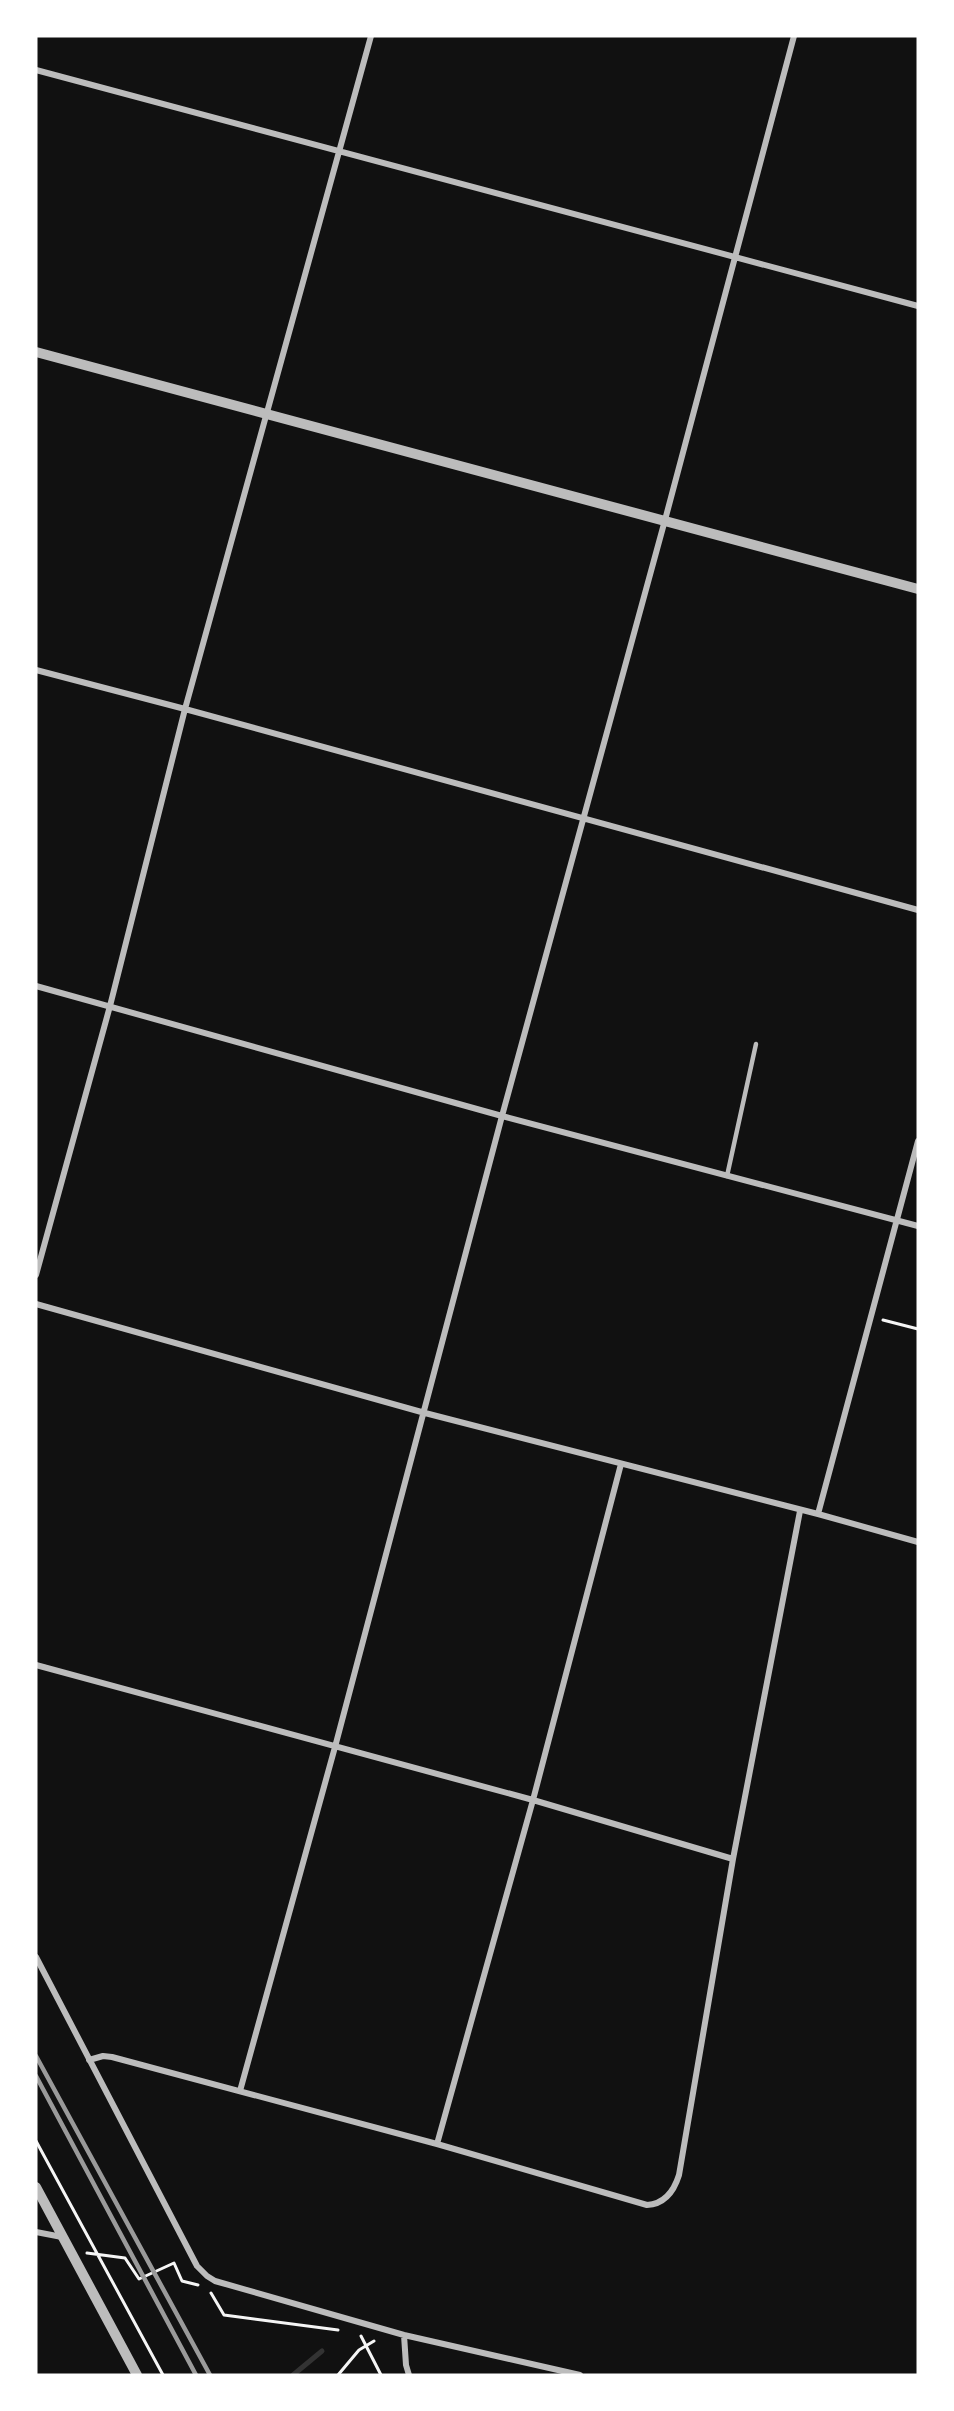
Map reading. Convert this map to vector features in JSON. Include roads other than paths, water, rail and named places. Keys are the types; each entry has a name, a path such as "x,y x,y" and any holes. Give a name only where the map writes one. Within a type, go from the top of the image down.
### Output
{"street":[{"path":"36,1275 110,1006 185,709 371,36"},
{"path":"240,2091 335,1747 502,1116 584,820 794,36"},
{"path":"36,70 918,306"},
{"path":"36,352 918,589"},
{"path":"36,670 918,910"},
{"path":"36,986 502,1116 918,1226"},
{"path":"818,1514 918,1141"},
{"path":"36,1304 424,1413 818,1514 918,1542"},
{"path":"437,2144 533,1800 621,1464"},
{"path":"90,2060 103,2056 112,2057 437,2144 648,2205 664,2200 676,2186 679,2175 733,1859 800,1511"},
{"path":"36,1665 533,1800 733,1859"},
{"path":"36,1957 197,2266 207,2276 215,2281 404,2335 580,2375"},
{"path":"36,2187 137,2375"},
{"path":"36,2232 63,2238"},
{"path":"404,2335 409,2375"}],"lane":[{"path":"727,1176 756,1044"}],"waterway":[{"path":"293,2375 322,2351"}],"railway":[{"path":"36,2056 210,2375"},
{"path":"36,2076 196,2375"}]}
